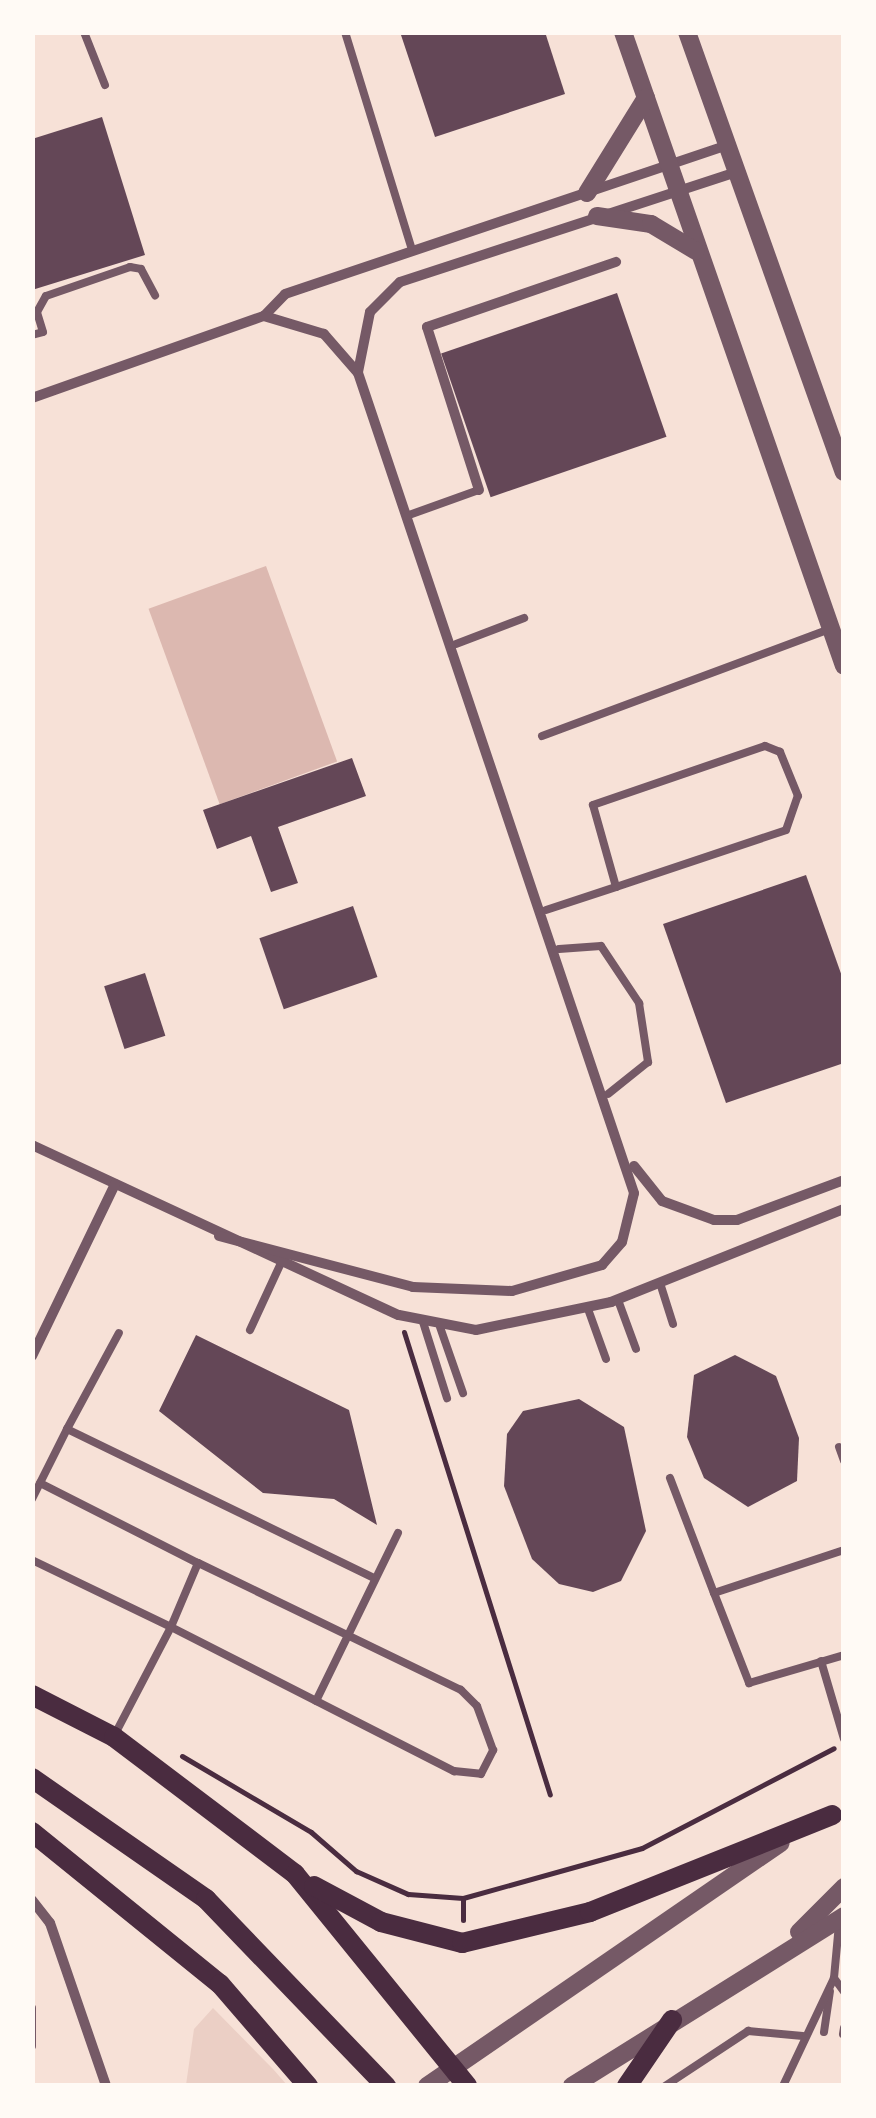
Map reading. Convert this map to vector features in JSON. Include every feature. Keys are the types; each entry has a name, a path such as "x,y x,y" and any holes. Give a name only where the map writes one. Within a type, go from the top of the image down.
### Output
{"main road":[{"path":"32,1694 114,1737 295,1874 381,1922 462,1943 590,1912 838,1812"},
{"path":"32,1778 206,1899 386,2086"},
{"path":"32,1832 220,1984 308,2086"},
{"path":"295,1874 467,2086"},
{"path":"627,2086 672,2020"}],"street":[{"path":"623,32 696,251 844,666"},
{"path":"687,32 844,472"},
{"path":"586,193 646,98"},
{"path":"32,398 264,316 285,294 727,144"},
{"path":"358,372 370,312 400,282 736,172"},
{"path":"597,216 650,224 696,251"},
{"path":"479,490 426,328 616,262"},
{"path":"219,1236 413,1287 512,1291 602,1265 632,1218 631,1161 456,644 358,372 324,334 264,316"},
{"path":"32,1145 281,1264 399,1315 440,1327 530,1324 618,1300 844,1209"},
{"path":"631,1161 662,1201 714,1220 738,1220 844,1180"},
{"path":"32,1356 115,1184"},
{"path":"427,2086 838,1812"},
{"path":"788,1942 844,1887"},
{"path":"32,1900 50,1923 106,2086"},
{"path":"572,2086 788,1942 842,1917"}],"lane":[{"path":"84,32 105,85"},
{"path":"346,32 412,250"},
{"path":"32,335 43,332 37,312 46,296 130,267 142,269 154,295"},
{"path":"409,514 479,490"},
{"path":"456,644 524,618"},
{"path":"542,736 830,629"},
{"path":"546,910 786,830 798,796 780,752 766,746 593,805 616,886"},
{"path":"560,950 601,946 639,1003 648,1062 608,1094"},
{"path":"250,1330 281,1264"},
{"path":"660,1283 673,1324"},
{"path":"618,1300 636,1349"},
{"path":"588,1308 606,1358"},
{"path":"423,1322 447,1398"},
{"path":"440,1327 463,1393"},
{"path":"32,1499 119,1333"},
{"path":"67,1429 374,1578"},
{"path":"839,1447 844,1461"},
{"path":"670,1478 749,1683 844,1655"},
{"path":"32,1560 454,1771 481,1774 491,1764 478,1706 461,1690 40,1483"},
{"path":"316,1701 345,1633 398,1533"},
{"path":"714,1594 844,1550"},
{"path":"114,1737 198,1563"},
{"path":"820,1661 844,1741"},
{"path":"824,2032 842,1917"},
{"path":"832,1982 844,1992"},
{"path":"783,2086 803,2036 832,1982"},
{"path":"32,2008 32,2046"},
{"path":"665,2086 748,2031 803,2036"}],"path":[{"path":"399,1315 550,1794"},
{"path":"169,1748 310,1832 356,1870 408,1894 463,1898 642,1848 844,1741"}],"shaded area":[{"path":"266,566 337,761 220,804 149,609"},
{"path":"213,2008 287,2085 186,2085 194,2029"}],"building":[{"path":"400,32 545,32 565,94 435,137"},
{"path":"102,117 145,255 32,290 32,139"},
{"path":"617,293 666,437 491,497 441,354"},
{"path":"352,758 366,796 278,827 298,883 271,892 251,836 217,849 203,810"},
{"path":"806,875 844,982 844,1063 726,1103 663,924"},
{"path":"353,906 377,977 284,1009 259,938"},
{"path":"145,973 165,1036 124,1049 104,986"},
{"path":"196,1335 349,1410 377,1525 334,1499 263,1493 159,1411"},
{"path":"735,1355 776,1376 799,1438 797,1481 748,1507 704,1478 687,1437 694,1375"},
{"path":"579,1399 624,1427 646,1531 621,1581 593,1592 559,1584 532,1559 504,1486 507,1434 523,1411"}]}
